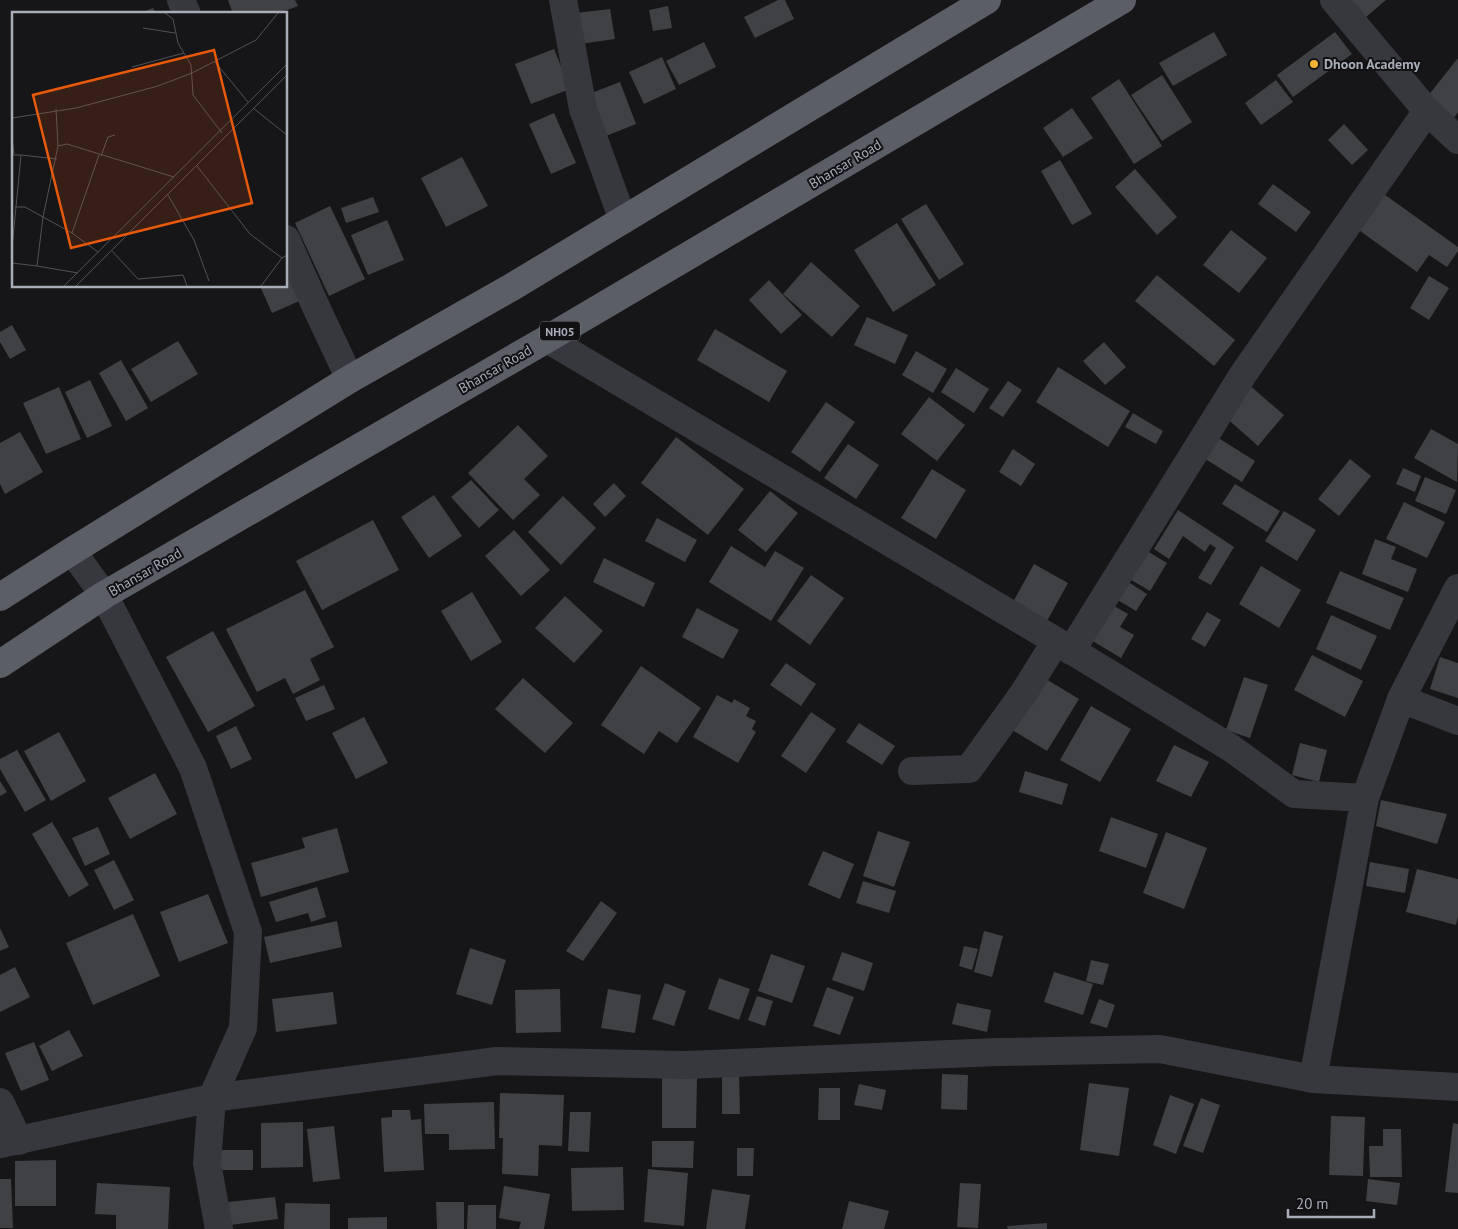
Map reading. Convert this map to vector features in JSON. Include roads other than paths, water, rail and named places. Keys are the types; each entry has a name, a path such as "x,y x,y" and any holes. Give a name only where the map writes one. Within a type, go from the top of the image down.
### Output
{"highway":[{"path":"0,597 72,550 350,380 512,287 987,0"},
{"name":"Bhansar Road","path":"0,664 104,595 547,339 1122,0"}],"street":[{"path":"181,0 186,12"},
{"path":"563,0 583,109 623,220"},
{"path":"1334,0 1427,111 1458,140"},
{"path":"912,771 969,769 1024,694 1063,646 1244,373 1427,111"},
{"path":"288,243 350,380"},
{"path":"547,339 1231,748 1294,794 1365,798"},
{"path":"72,550 104,595 193,768 248,932 242,1028 212,1098 206,1163 219,1229"},
{"path":"1313,1079 1365,798 1401,699 1458,588"},
{"path":"1401,699 1458,721"},
{"path":"0,1102 9,1143 212,1098 497,1061 686,1065 998,1052 1160,1049 1313,1079 1458,1087"}],"place":[{"name":"Dhoon Academy","path":"1314,64"}]}
